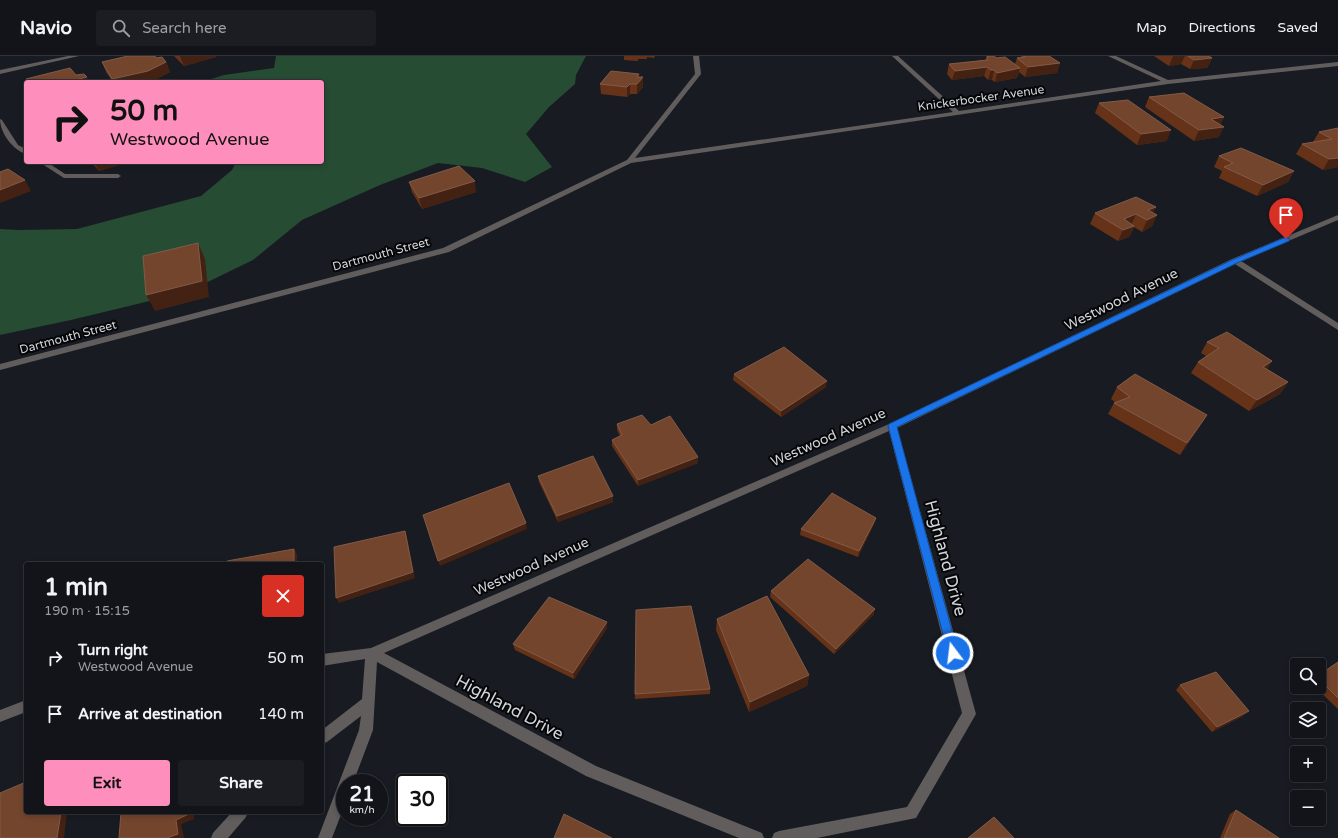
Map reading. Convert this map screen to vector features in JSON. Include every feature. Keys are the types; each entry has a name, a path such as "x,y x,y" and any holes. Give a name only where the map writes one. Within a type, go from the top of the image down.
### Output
{"street":[{"path":"0,72 76,56"},
{"name":"Dartmouth Street","path":"0,367 446,250 628,161 698,74 696,56"},
{"path":"895,56 957,112"},
{"path":"1111,56 1168,82"},
{"name":"Knickerbocker Avenue","path":"628,161 1168,82 1338,64"},
{"path":"0,121 16,146 24,151"},
{"path":"45,164 64,176 118,176"},
{"name":"Westwood Avenue","path":"324,660 372,654 892,426 1235,261 1338,218"},
{"path":"1235,261 1338,327"},
{"name":"Highland Drive","path":"779,838 911,814 969,714 892,426"},
{"path":"349,774 366,730 372,654"},
{"name":"Highland Drive","path":"372,654 591,771 757,838"},
{"path":"324,736 368,702"},
{"path":"0,716 24,707"},
{"path":"325,838 336,808"},
{"path":"218,838 239,814"}],"green space":[{"path":"276,56 586,56 576,75 575,84 549,107 526,134 552,167 525,182 482,168 438,163 380,185 302,220 253,260 187,292 71,320 0,335 0,229 77,229 201,196 232,170 235,164 324,164 324,80 208,80 224,75 274,68"}],"building":[{"path":"128,56 162,57 166,62 148,71 112,79 102,62"},
{"path":"987,56 997,58 1005,57 1020,68 997,73 987,67 955,71 949,64 988,60"},
{"path":"1023,56 1049,56 1060,63 1028,67 1017,58 1025,57"},
{"path":"1188,56 1208,56 1212,58 1194,60"},
{"path":"70,68 76,75 84,74 87,77 75,80 26,79"},
{"path":"611,71 639,74 637,77 643,77 637,84 630,84 627,87 600,84"},
{"path":"1184,93 1224,117 1211,119 1224,127 1199,130 1149,97"},
{"path":"1128,100 1171,130 1141,134 1099,103"},
{"path":"1338,128 1338,158 1329,159 1302,144 1332,139 1319,132"},
{"path":"1241,148 1294,171 1263,185 1224,167 1233,163 1219,156"},
{"path":"459,166 475,181 419,198 409,182"},
{"path":"8,169 25,180 0,190 0,172"},
{"path":"1136,197 1156,207 1148,210 1157,215 1147,220 1136,214 1124,219 1134,226 1123,230 1095,213"},
{"path":"198,243 202,281 146,295 143,256"},
{"path":"1227,332 1272,361 1263,367 1288,382 1257,400 1198,362 1219,348 1207,342"},
{"path":"784,347 827,381 781,411 734,374"},
{"path":"1135,374 1207,415 1187,443 1114,403 1130,397 1117,387"},
{"path":"642,415 651,425 670,416 698,457 638,480 612,440 622,435 617,424"},
{"path":"593,456 613,496 557,516 538,476"},
{"path":"509,483 526,523 438,561 423,515"},
{"path":"832,493 876,518 859,551 801,529"},
{"path":"405,531 413,572 336,598 334,547"},
{"path":"294,549 294,562 227,561"},
{"path":"808,559 875,609 836,649 771,591"},
{"path":"767,596 809,675 750,702 717,619"},
{"path":"549,597 607,622 573,673 513,644"},
{"path":"691,606 710,689 635,694 636,610"},
{"path":"1338,662 1338,698 1326,686 1326,670"},
{"path":"1216,672 1249,711 1217,727 1180,685"},
{"path":"24,783 24,814 61,814 57,838 0,838 0,793"},
{"path":"1236,810 1279,838 1224,838"},
{"path":"121,814 189,814 176,820 178,834 167,838 119,838"},
{"path":"564,814 612,838 554,838"},
{"path":"994,817 1014,838 968,838"}],"route":[{"path":"953,653 892,426 1235,261 1286,239"}]}
